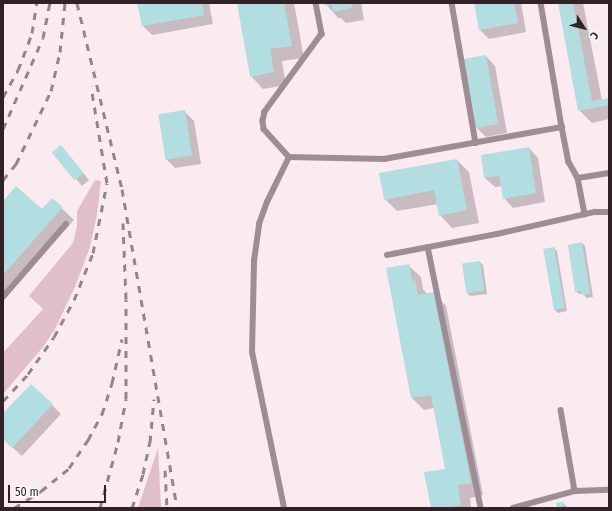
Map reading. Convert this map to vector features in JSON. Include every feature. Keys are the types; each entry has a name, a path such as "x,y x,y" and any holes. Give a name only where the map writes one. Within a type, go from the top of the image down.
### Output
{"lane":[{"path":"316,3 322,34 265,112 264,129 289,157 384,159 562,127"},
{"path":"452,3 476,143"},
{"path":"540,3 569,162 578,178 585,214"},
{"path":"284,508 252,352 254,262 260,224 266,202 289,157"},
{"path":"578,178 609,173"},
{"path":"387,255 595,212 609,212"},
{"path":"3,297 66,224"},
{"path":"428,247 482,508"},
{"path":"561,410 575,491"},
{"path":"512,508 575,491 609,490"}],"shaded area":[{"path":"95,180 101,181 97,215 90,247 75,287 56,327 44,346 3,394 3,353 43,309 29,296 73,243 77,226 77,211"},
{"path":"158,448 161,508 138,508"}],"building":[{"path":"137,3 202,3 204,15 142,26"},
{"path":"237,3 284,3 292,46 270,49 274,72 250,77"},
{"path":"324,3 352,3 353,7 333,12 332,5 325,6"},
{"path":"474,3 514,3 518,23 479,30"},
{"path":"558,3 573,3 592,101 609,98 609,105 578,111"},
{"path":"486,55 498,124 476,128 463,59"},
{"path":"185,110 192,155 166,160 158,114"},
{"path":"61,145 84,173 74,181 52,153"},
{"path":"529,147 536,193 503,199 499,176 484,178 481,155"},
{"path":"457,159 467,210 439,216 434,190 384,200 379,173"},
{"path":"16,186 42,209 52,198 63,207 3,275 3,201"},
{"path":"582,242 590,294 582,295 581,291 575,292 568,245"},
{"path":"554,247 565,308 554,310 543,249"},
{"path":"480,261 484,291 466,293 462,264"},
{"path":"409,264 412,281 415,280 418,295 434,292 471,483 458,485 461,505 445,508 431,508 424,472 445,469 431,395 411,398 386,268"},
{"path":"31,384 53,404 12,448 3,439 3,413"},
{"path":"563,502 564,508 557,508 556,503"}],"railway":[{"path":"3,97 18,70 32,33 37,3"},
{"path":"3,129 43,38 50,3"},
{"path":"3,180 16,164 51,91 60,52 65,3"},
{"path":"77,3 122,189 177,508"},
{"path":"3,401 28,374 54,337 74,300 93,253 107,183 91,86"},
{"path":"100,508 118,442 126,399 126,299 123,223"},
{"path":"14,508 41,491 69,468 88,440 102,414 112,383 122,339"},
{"path":"132,508 143,474 150,442 154,399"},
{"path":"165,470 167,508"}]}
